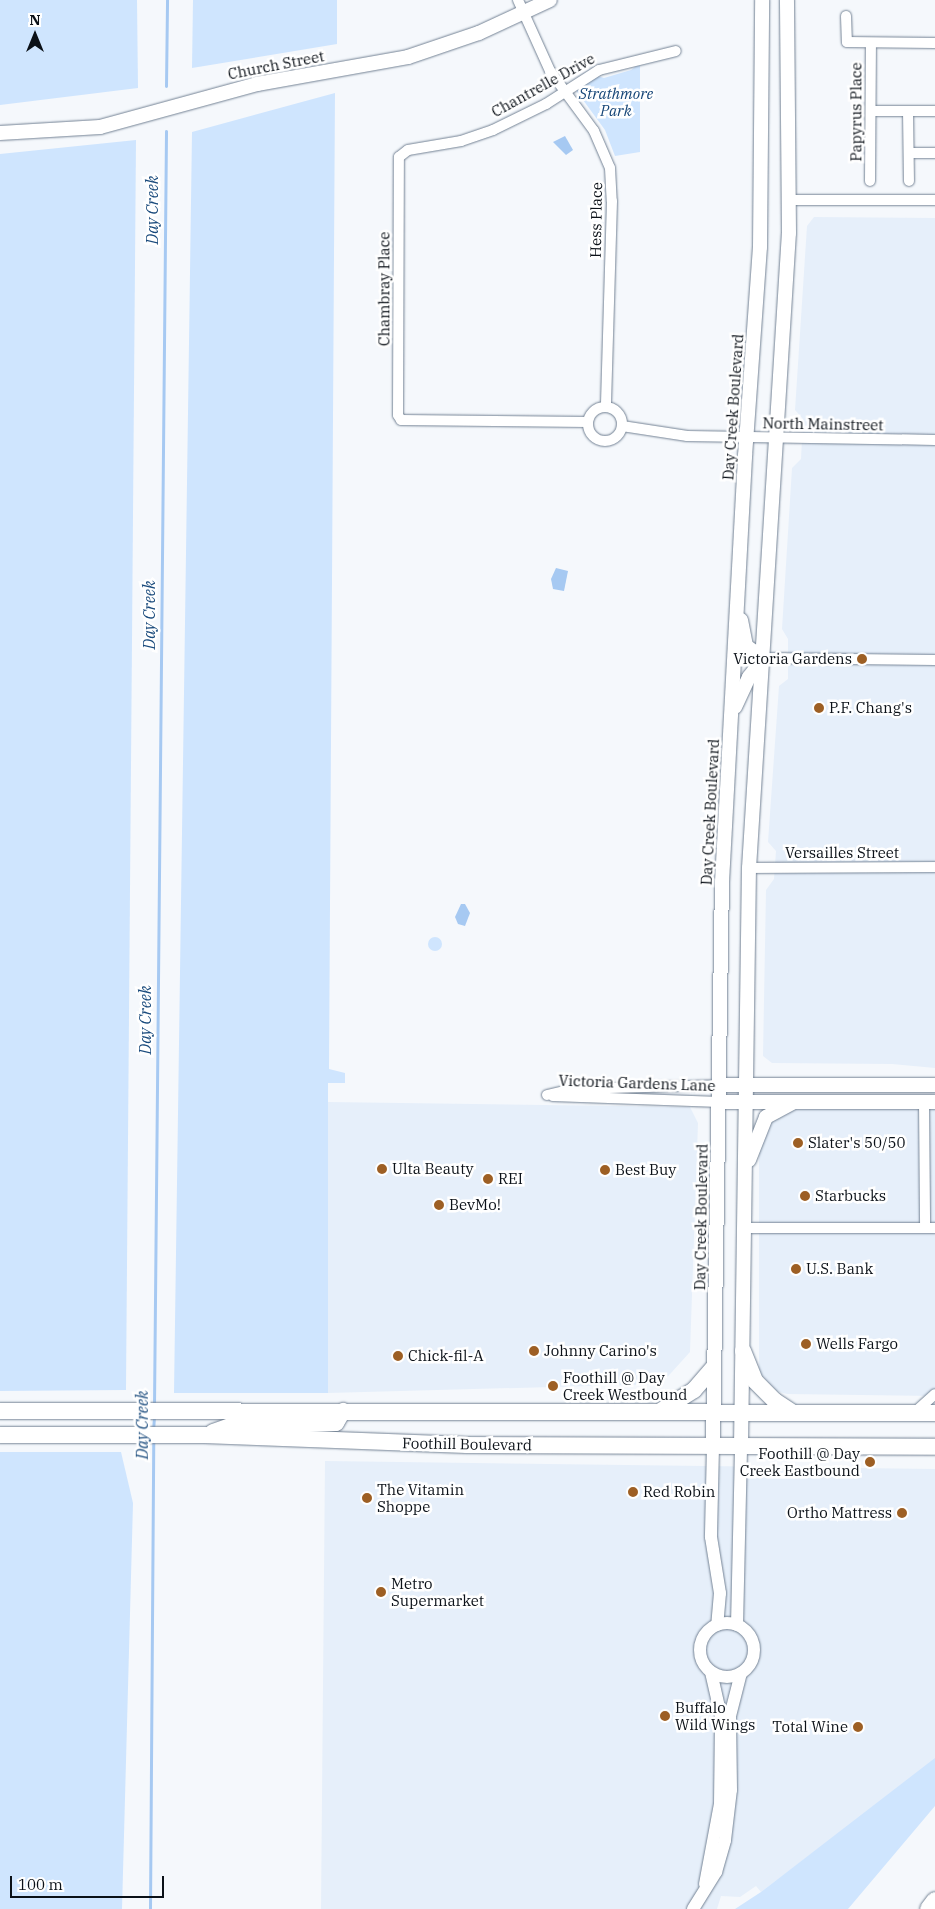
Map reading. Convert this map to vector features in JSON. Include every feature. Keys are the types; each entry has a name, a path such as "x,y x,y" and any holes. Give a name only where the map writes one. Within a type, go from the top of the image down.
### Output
{"highway":[{"path":"929,1909 935,1901"}],"main road":[{"name":"Church Street","path":"0,133 100,127 257,84 408,57 453,43 521,6 550,0"},
{"name":"Day Creek Boulevard","path":"713,1446 720,1102 722,882 736,602 760,247 762,0"},
{"path":"741,1446 749,868 764,658 790,200 787,0"},
{"path":"736,602 746,646 764,658"},
{"path":"730,722 743,689 764,658"},
{"name":"Victoria Gardens Lane","path":"720,1085 935,1085"},
{"name":"Victoria Gardens Lane","path":"720,1102 929,1102"},
{"path":"746,1168 766,1117 793,1102"},
{"path":"743,1351 754,1382 774,1402 792,1412"},
{"path":"659,1412 694,1390 714,1368"},
{"path":"0,1411 935,1413"},
{"path":"204,1435 233,1425 336,1424 343,1411"},
{"name":"Foothill Boulevard","path":"0,1435 204,1435 462,1445 935,1447"}],"street":[{"name":"Hess Place","path":"521,6 550,72 594,131 611,174 606,406"},
{"path":"846,16 847,42 935,43"},
{"name":"Papyrus Place","path":"870,181 871,43"},
{"name":"Chantrelle Drive","path":"399,157 408,150 477,136 564,92 599,70 676,51"},
{"path":"871,111 935,111"},
{"path":"908,111 908,181"},
{"path":"909,153 935,153"},
{"name":"Chambray Place","path":"399,157 398,415 401,420 588,422"},
{"path":"790,200 935,200"},
{"path":"606,406 616,412 622,426 615,438 605,441 590,433 588,422 592,412 606,406"},
{"name":"North Mainstreet","path":"622,426 671,435 776,439 935,440"},
{"path":"764,658 935,660"},
{"name":"Versailles Street","path":"749,868 935,867"},
{"name":"Victoria Gardens Lane","path":"720,1085 572,1089 547,1095 577,1099 720,1102"},
{"path":"745,1228 930,1228 929,1102"},
{"path":"914,1413 935,1394"},
{"name":"Day Creek Boulevard","path":"713,1446 711,1537 720,1593 717,1625"},
{"path":"737,1625 741,1446"},
{"path":"706,1884 706,1869 720,1804 721,1716 711,1672 703,1662 700,1648 706,1634 717,1625 737,1625 746,1631 754,1646 751,1663 741,1673 726,1677 711,1672"},
{"path":"693,1909 706,1884 716,1872 729,1821 730,1716 741,1673"}],"shaded area":[{"path":"565,136 573,150 566,155 553,142"},
{"name":"Victoria Gardens","path":"814,217 935,218 935,1068 892,1064 772,1063 763,1056 766,890 774,879 776,851 768,842 779,686 788,679 788,639 782,629 792,468 801,459 803,419 795,410 807,226"},
{"path":"556,568 568,571 564,591 553,589 551,579"},
{"path":"461,904 465,904 470,913 465,926 458,924 455,917"},
{"path":"328,1102 690,1107 698,1123 690,1352 661,1384 328,1393"},
{"path":"799,1108 935,1109 935,1396 787,1394 776,1391 759,1372 759,1150 766,1126 777,1116"},
{"path":"325,1461 935,1469 935,1760 761,1892 756,1886 740,1897 721,1896 717,1909 321,1909"}],"green space":[{"path":"0,0 137,0 138,88 0,105"},
{"path":"193,0 337,0 337,44 192,68"},
{"name":"Strathmore Park","path":"640,63 640,152 615,156 605,130 575,89 598,76 604,78 631,70"},
{"path":"335,93 329,1069 345,1073 345,1083 328,1083 328,1393 174,1393 192,132"},
{"path":"136,140 126,1390 0,1391 0,154"},
{"path":"435,937 440,939 442,944 440,949 435,951 430,949 428,944 430,939"},
{"path":"0,1452 121,1452 133,1503 122,1909 0,1909"},
{"path":"935,1758 935,1806 848,1909 735,1909 761,1892"}],"waterway":[{"name":"Day Creek","path":"166,86 167,0"},
{"name":"Day Creek","path":"154,1406 166,131"},
{"name":"Day Creek","path":"153,1431 154,1417"},
{"name":"Day Creek","path":"150,1909 153,1439"}],"place":[{"name":"Victoria Gardens","path":"862,659"},
{"name":"P.F. Chang's","path":"819,708"},
{"name":"Slater's 50/50","path":"798,1143"},
{"name":"Ulta Beauty","path":"382,1169"},
{"name":"Best Buy","path":"605,1170"},
{"name":"REI","path":"488,1179"},
{"name":"Starbucks","path":"805,1196"},
{"name":"BevMo!","path":"439,1205"},
{"name":"U.S. Bank","path":"796,1269"},
{"name":"Wells Fargo","path":"806,1344"},
{"name":"Johnny Carino's","path":"534,1351"},
{"name":"Chick-fil-A","path":"398,1356"},
{"name":"Foothill @ Day Creek Westbound","path":"553,1386"},
{"name":"Foothill @ Day Creek Eastbound","path":"870,1462"},
{"name":"Red Robin","path":"633,1492"},
{"name":"The Vitamin Shoppe","path":"367,1498"},
{"name":"Ortho Mattress","path":"902,1513"},
{"name":"Metro Supermarket","path":"381,1592"},
{"name":"Buffalo Wild Wings","path":"665,1716"},
{"name":"Total Wine","path":"858,1727"}]}
